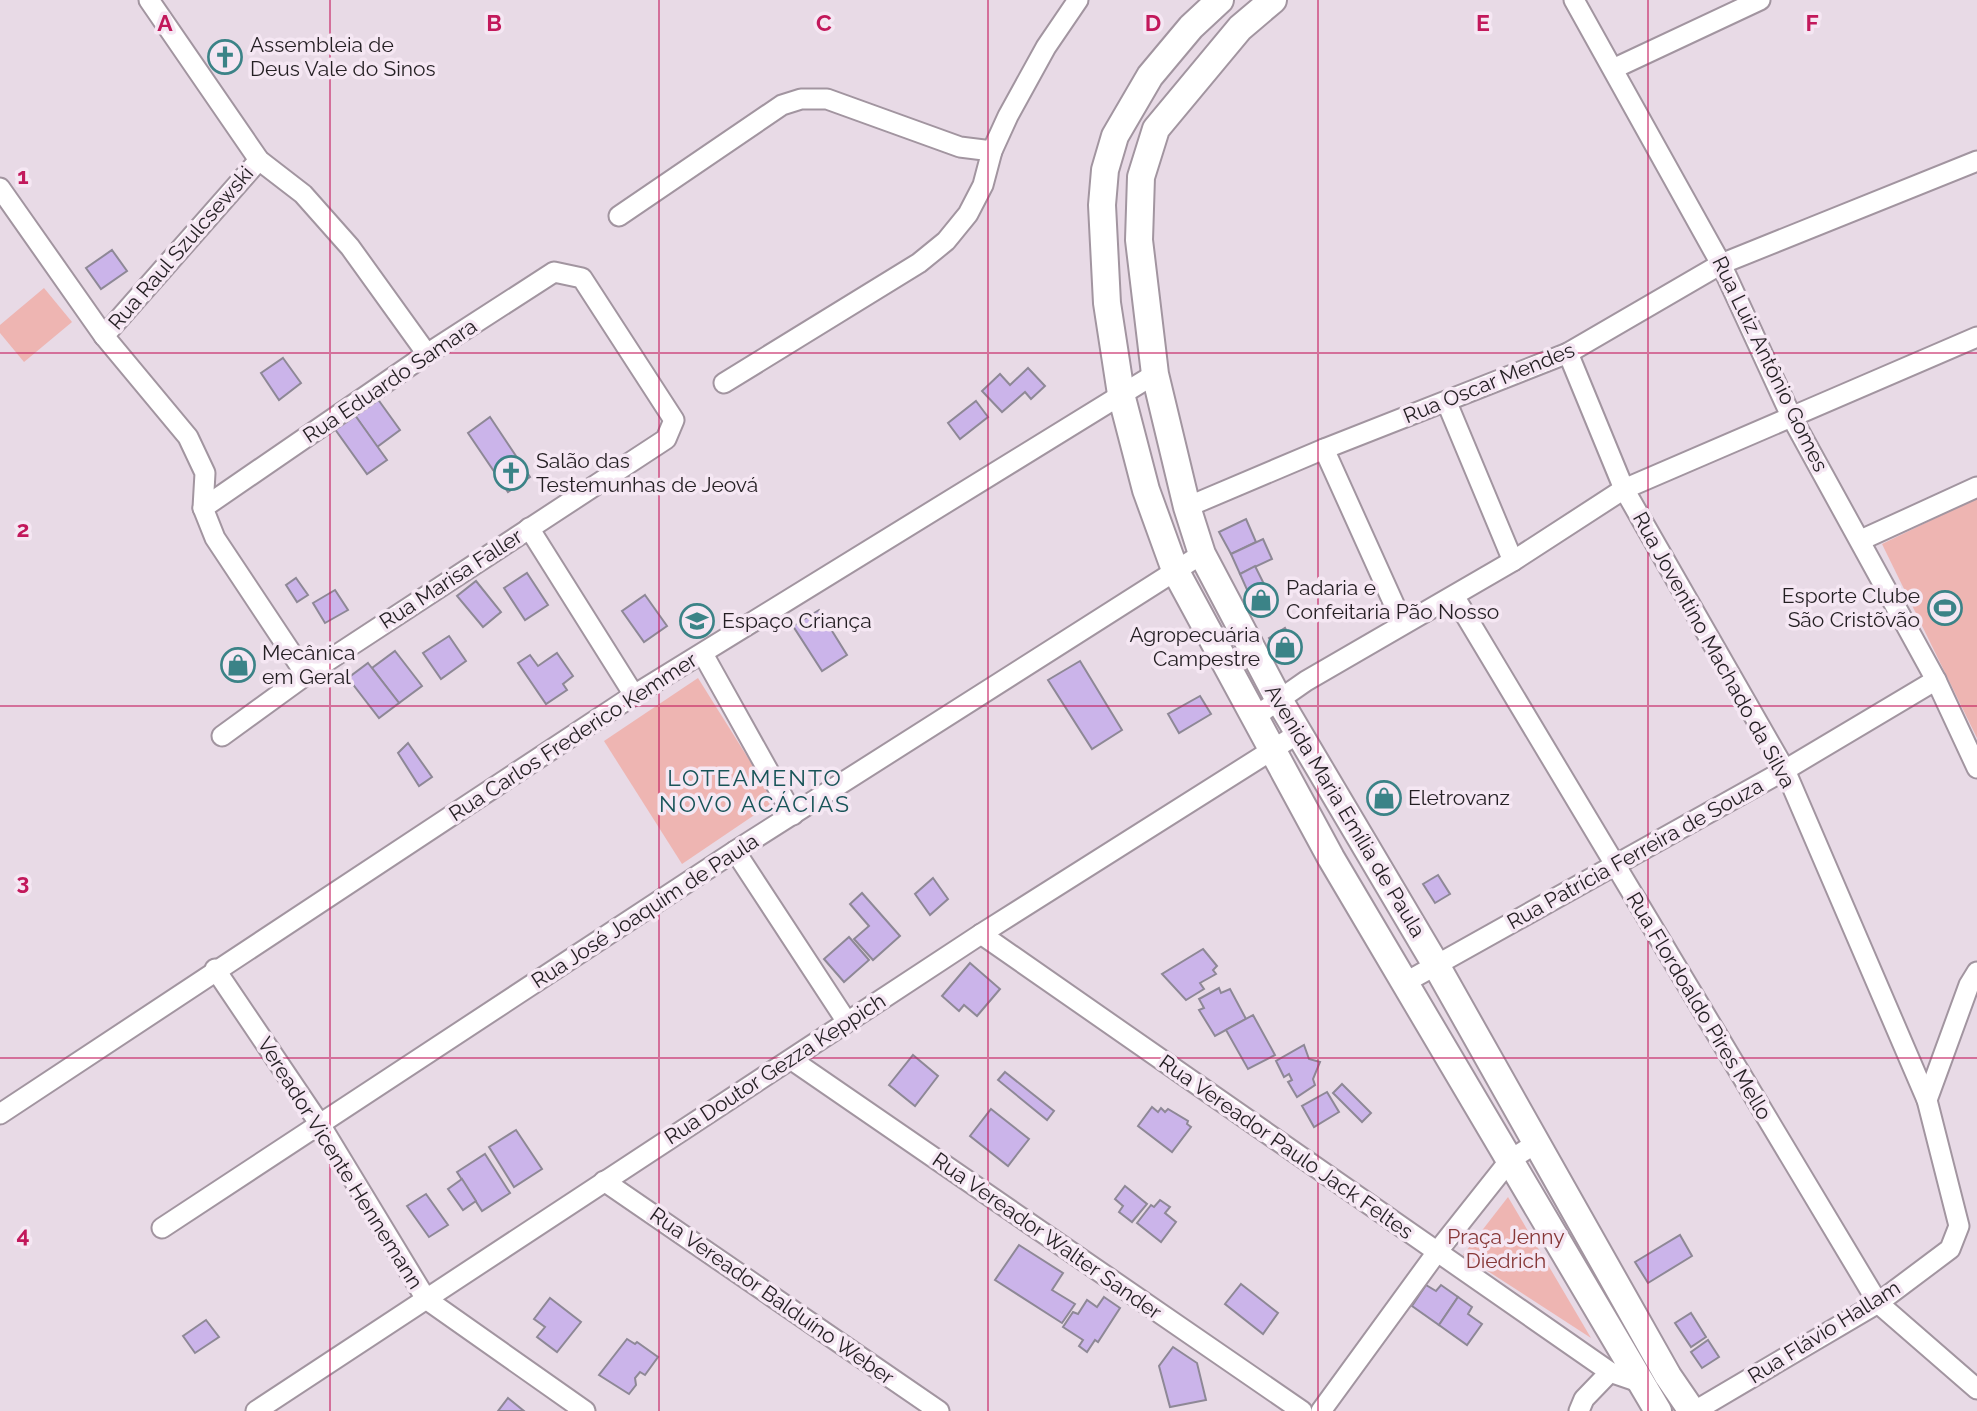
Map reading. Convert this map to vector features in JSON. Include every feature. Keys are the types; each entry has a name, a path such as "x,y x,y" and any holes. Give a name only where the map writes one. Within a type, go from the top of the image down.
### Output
{"main road":[{"name":"Avenida Maria Emília de Paula","path":"1220,0 1191,27 1150,76 1115,136 1105,170 1102,205 1107,303 1121,394 1146,491 1175,570 1331,858 1658,1411"},
{"name":"Avenida Maria Emília de Paula","path":"1273,0 1240,28 1156,129 1141,177 1139,240 1155,374 1187,507 1202,554 1279,700 1538,1142 1668,1376 1694,1411"}],"street":[{"path":"149,0 259,160 303,194 350,247 427,354"},
{"path":"724,383 919,263 946,241 968,214 984,185 992,151 1026,81 1079,0"},
{"name":"Rua Luiz Antônio Gomes","path":"1574,0 1615,68 1721,264 1792,418 1936,680 1977,768"},
{"path":"1615,68 1759,0"},
{"path":"619,216 782,106 801,99 827,99 960,147 992,151"},
{"name":"Rua Raul Szulcsewski","path":"104,336 259,160"},
{"name":"Rua Oscar Mendes","path":"1187,507 1324,449 1568,354 1721,264 1977,161"},
{"path":"0,187 104,336 188,437 205,473 203,508 215,538 306,675"},
{"name":"Rua Eduardo Samara","path":"203,508 427,354 554,272 582,278 674,420"},
{"path":"1256,716 1403,624 1513,561 1623,489 1977,337"},
{"name":"Rua Joventino Machado da Silva","path":"1568,354 1623,489 1784,770 1927,1100 1959,1226 1950,1249"},
{"name":"Rua Carlos Frederico Kemmer","path":"0,1114 215,969 634,695 1155,374"},
{"path":"1447,403 1513,561"},
{"name":"Rua Marisa Faller","path":"222,736 306,675 666,439 674,420"},
{"path":"1324,449 1403,624"},
{"path":"1861,540 1977,487"},
{"path":"529,528 634,695"},
{"name":"Rua José Joaquim de Paula","path":"162,1228 321,1126 735,851 1202,554"},
{"name":"Rua Flordoaldo Pires Mello","path":"1454,596 1878,1303 1977,1389"},
{"path":"704,654 793,815"},
{"name":"Rua Patrícia Ferreira de Souza","path":"1406,982 1784,770 1936,680"},
{"name":"Rua Doutor Gezza Keppich","path":"256,1411 981,934 1299,733"},
{"path":"735,851 847,1022"},
{"name":"Rua Vereador Paulo Jack Feltes","path":"981,934 1610,1372 1643,1385"},
{"name":"Vereador Vicente Hennemann","path":"215,969 321,1126 426,1299 585,1411"},
{"path":"1927,1100 1969,985 1977,972"},
{"path":"1966,998 1977,1016"},
{"name":"Rua Vereador Walter Sander","path":"792,1060 1302,1411"},
{"path":"1321,1411 1437,1252 1510,1160 1538,1142"},
{"name":"Rua Vereador Balduíno Weber","path":"604,1181 939,1411"},
{"name":"Rua Flávio Hallam","path":"1694,1411 1878,1303 1950,1249"},
{"path":"1579,1411 1584,1399 1610,1372"},
{"path":"1643,1385 1668,1376"}],"green space":[{"path":"44,288 72,322 24,362 0,333 0,325"},
{"name":"Esporte Clube São Cristõvão","path":"1977,498 1977,738 1882,544"},
{"path":"698,678 775,801 682,864 604,741"},
{"name":"Praça Jenny Diedrich","path":"1508,1197 1591,1338 1463,1255"}],"building":[{"path":"112,250 127,271 101,289 86,268"},
{"path":"283,358 301,383 279,400 261,373"},
{"path":"1028,368 1045,386 1031,399 1025,392 1002,412 982,391 1000,374 1010,385"},
{"path":"377,398 400,430 377,447 354,414"},
{"path":"976,401 988,417 960,439 948,423"},
{"path":"352,411 387,460 367,474 332,425"},
{"path":"490,417 530,477 508,492 468,433"},
{"path":"1246,519 1256,542 1231,554 1219,532"},
{"path":"1263,539 1272,559 1240,574 1231,554"},
{"path":"1255,566 1264,584 1248,592 1240,574"},
{"path":"527,573 548,605 525,620 504,588"},
{"path":"296,578 308,595 297,602 286,585"},
{"path":"476,581 501,612 483,627 457,596"},
{"path":"1264,584 1275,607 1259,615 1248,592"},
{"path":"335,590 348,610 325,623 313,603"},
{"path":"645,595 667,626 644,642 622,611"},
{"path":"819,610 847,655 822,671 793,626"},
{"path":"1285,628 1300,653 1284,662 1269,638"},
{"path":"449,636 466,661 441,679 423,653"},
{"path":"395,651 422,686 399,703 372,668"},
{"path":"557,653 573,676 563,684 567,690 546,704 518,663 530,655 538,666"},
{"path":"1080,661 1122,730 1092,749 1048,680"},
{"path":"368,663 399,703 379,718 348,678"},
{"path":"1200,696 1211,714 1179,733 1168,714"},
{"path":"408,743 432,777 419,786 398,753"},
{"path":"1438,875 1450,894 1435,903 1423,884"},
{"path":"933,878 948,899 930,915 915,894"},
{"path":"862,893 900,936 873,960 854,939 869,926 850,904"},
{"path":"849,937 869,960 844,982 824,959"},
{"path":"1203,949 1217,966 1213,970 1216,974 1200,983 1204,989 1186,1000 1162,974"},
{"path":"970,963 1000,989 977,1016 964,1005 959,1011 942,996"},
{"path":"1219,988 1221,993 1230,989 1246,1019 1215,1036 1199,1010 1204,1008 1199,999"},
{"path":"1253,1015 1275,1055 1248,1069 1226,1030"},
{"path":"1304,1045 1309,1059 1320,1062 1313,1079 1315,1085 1297,1097 1288,1082 1292,1080 1289,1074 1284,1077 1276,1061"},
{"path":"913,1055 938,1076 915,1106 889,1085"},
{"path":"1005,1072 1054,1111 1047,1120 998,1080"},
{"path":"1342,1084 1371,1113 1362,1122 1333,1093"},
{"path":"1327,1092 1339,1112 1314,1127 1302,1106"},
{"path":"1152,1107 1158,1112 1161,1108 1165,1112 1168,1109 1188,1121 1187,1124 1191,1127 1172,1152 1138,1126"},
{"path":"991,1109 1029,1139 1008,1166 970,1136"},
{"path":"516,1130 542,1169 514,1187 489,1147"},
{"path":"485,1154 510,1193 482,1211 457,1172"},
{"path":"462,1179 476,1201 463,1210 448,1189"},
{"path":"1125,1186 1147,1204 1132,1222 1119,1212 1123,1206 1115,1199"},
{"path":"426,1194 448,1225 429,1237 407,1206"},
{"path":"1160,1200 1170,1207 1165,1213 1176,1222 1161,1242 1137,1223 1151,1205 1154,1207"},
{"path":"1680,1235 1692,1256 1648,1283 1635,1262"},
{"path":"1019,1245 1063,1273 1052,1290 1075,1304 1062,1323 995,1280"},
{"path":"1241,1284 1278,1313 1263,1334 1225,1304"},
{"path":"1426,1285 1436,1291 1441,1285 1458,1297 1439,1325 1412,1306"},
{"path":"1104,1297 1120,1308 1098,1342 1095,1340 1087,1352 1079,1346 1083,1340 1063,1327 1073,1312 1078,1314 1087,1300 1097,1307"},
{"path":"1458,1297 1472,1307 1468,1314 1482,1324 1467,1345 1439,1325"},
{"path":"550,1298 581,1322 557,1352 537,1337 545,1327 534,1319"},
{"path":"1691,1313 1706,1337 1691,1347 1675,1323"},
{"path":"206,1320 219,1337 195,1353 183,1336"},
{"path":"627,1339 635,1344 637,1342 658,1357 645,1375 640,1372 635,1378 636,1385 629,1394 599,1375"},
{"path":"1708,1340 1719,1357 1702,1368 1691,1352"},
{"path":"1173,1347 1197,1363 1206,1400 1170,1407 1159,1366"},
{"path":"508,1398 524,1411 498,1411"}],"place":[{"name":"Assembleia de Deus Vale do Sinos","path":"225,57"},
{"name":"Salão das Testemunhas de Jeová","path":"511,473"},
{"name":"Padaria e Confeitaria Pão Nosso","path":"1261,600"},
{"name":"Esporte Clube São Cristõvão","path":"1945,608"},
{"name":"Espaço Criança","path":"697,621"},
{"name":"Agropecuária Campestre","path":"1285,647"},
{"name":"Mecânica em Geral","path":"238,665"},
{"name":"Eletrovanz","path":"1384,798"}],"district":[{"name":"LOTEAMENTO NOVO ACÁCIAS","path":"755,791"}]}
